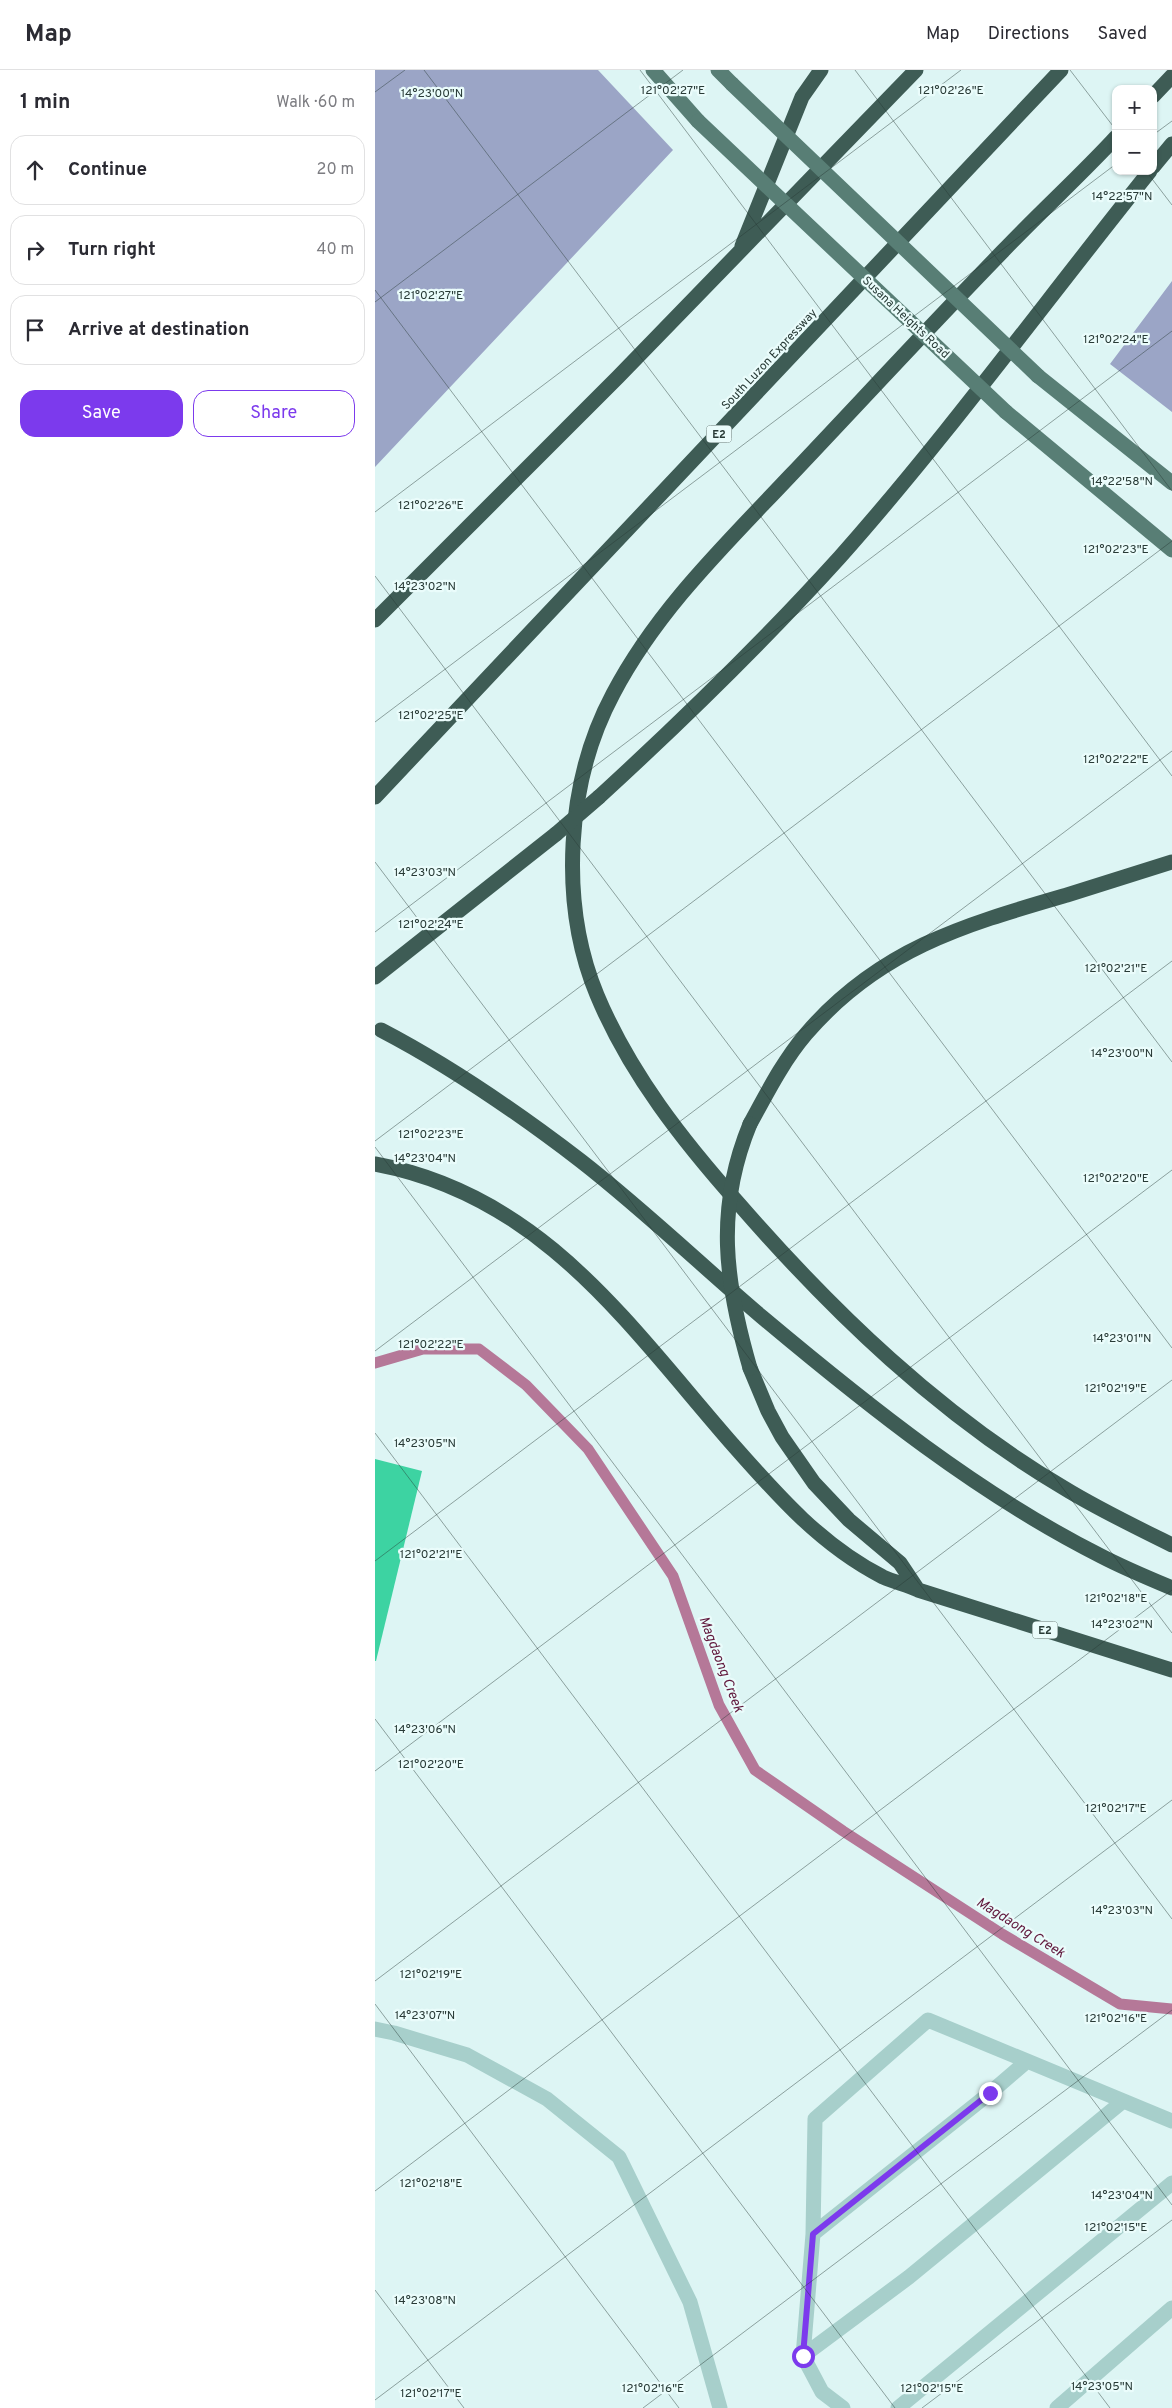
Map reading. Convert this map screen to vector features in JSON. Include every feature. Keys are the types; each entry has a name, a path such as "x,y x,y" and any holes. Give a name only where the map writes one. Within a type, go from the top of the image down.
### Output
{"highway":[{"path":"739,253 803,97 821,70"},
{"path":"375,620 618,377 916,70"},
{"name":"South Luzon Expressway","path":"375,797 1061,70"},
{"path":"1157,92 1172,76"},
{"path":"1112,141 894,365 689,583 656,623 611,697 591,749 573,832 572,863 582,946 596,993 615,1033 638,1074 664,1114 696,1156 764,1232 861,1332 957,1414 1001,1447 1063,1488 1172,1545"},
{"path":"1157,162 1172,144"},
{"path":"375,977 556,834 703,701 840,556 939,438 1147,175"},
{"path":"918,1590 900,1563 831,1503 803,1468 768,1411 750,1368 735,1313 727,1235 728,1206 734,1170 750,1124 788,1058 805,1035 824,1014 850,991 894,959 945,933 1172,862"},
{"path":"381,1030 435,1058 582,1162 764,1318 873,1406 968,1477 1029,1516 1100,1556 1172,1588"},
{"path":"375,1164 404,1169 439,1180 470,1193 499,1209 554,1249 606,1299 792,1510 830,1544 884,1577 918,1590"},
{"name":"E2","path":"918,1590 1172,1670"}],"main road":[{"name":"Susana Heights Road","path":"653,70 698,121 1006,412 1172,550"},
{"path":"718,70 1038,376 1172,483"}],"street":[{"path":"843,2408 822,2392 803,2356 813,2234 815,2119 928,2020 1122,2102 1172,2121"},
{"path":"375,2030 394,2033 467,2055 547,2099 619,2157 690,2302 720,2408"},
{"path":"813,2234 990,2093 1026,2062"},
{"path":"803,2356 909,2277 1122,2102"},
{"path":"898,2408 1172,2183"},
{"path":"1057,2408 1172,2308"}],"shaded area":[{"path":"375,70 598,70 673,150 375,467"},
{"path":"1172,281 1172,412 1110,364"}],"building":[{"path":"375,1459 422,1471 376,1661 375,1661"}],"waterway":[{"name":"Magdaong Creek","path":"375,1363 423,1349 479,1349 526,1385 588,1449 673,1576 719,1705 755,1770 843,1831 1002,1934 1120,2004 1172,2009"}],"route":[{"path":"803,2356 813,2234 990,2093"}]}
